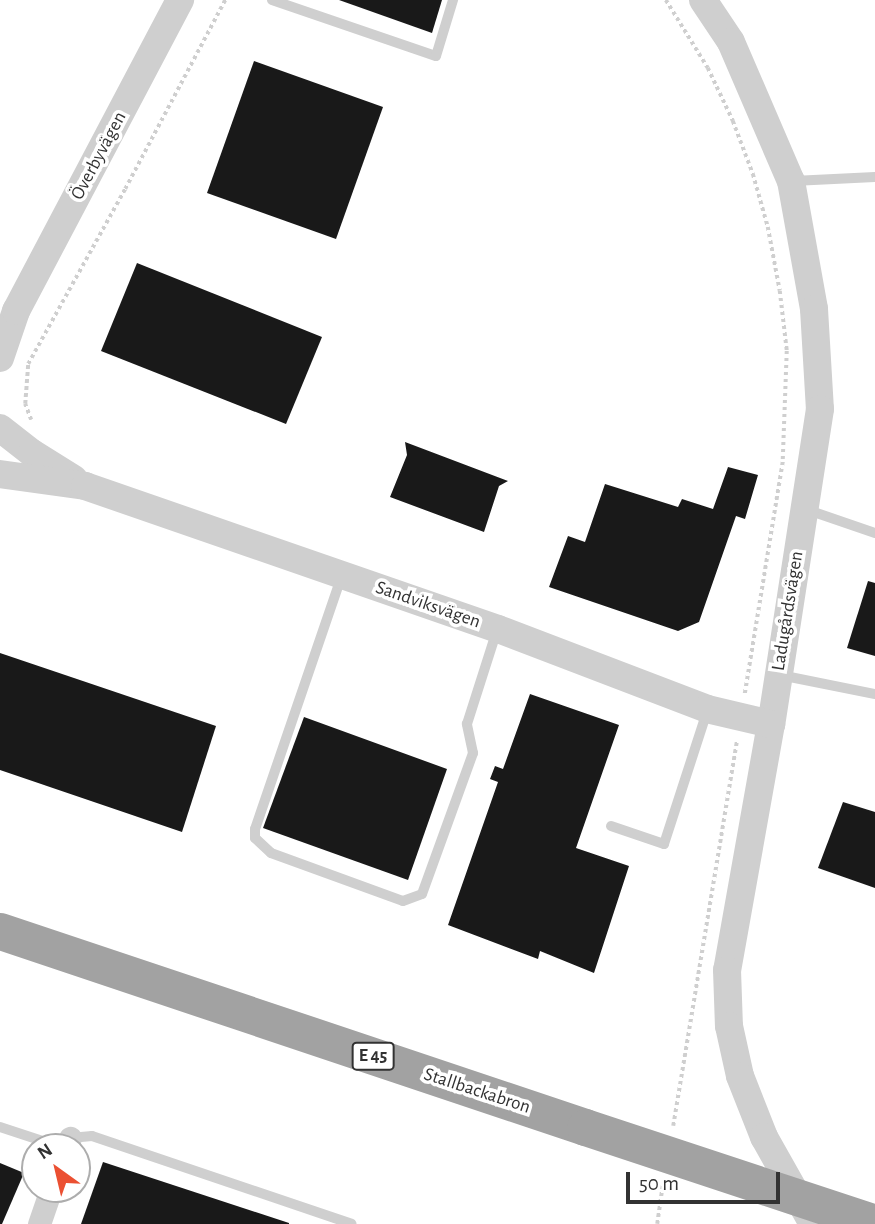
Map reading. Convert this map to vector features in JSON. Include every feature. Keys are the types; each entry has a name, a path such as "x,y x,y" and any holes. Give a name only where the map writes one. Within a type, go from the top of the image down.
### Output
{"highway":[{"name":"Stallbackabron","path":"0,931 875,1223"}],"street":[{"name":"Överbyvägen","path":"0,358 8,322 180,0"},
{"name":"Ladugårdsvägen","path":"703,0 731,42 790,181 814,309 820,409 771,724 727,970 729,1026 740,1076 764,1138 813,1224"},
{"name":"Sandviksvägen","path":"0,428 32,453 85,486"},
{"name":"Sandviksvägen","path":"0,474 85,486 498,629 708,709 771,724"},
{"path":"39,1224 46,1203"}],"lane":[{"path":"272,0 436,56 453,0"},
{"path":"790,181 875,177"},
{"path":"805,509 875,533"},
{"path":"342,575 255,838 271,853 403,901 422,894 473,753 467,724 498,629"},
{"path":"778,674 875,694"},
{"path":"611,826 664,844 708,709"},
{"path":"0,1127 23,1133"},
{"path":"91,1136 352,1224"}],"path":[{"path":"32,424 25,404 28,364 225,0"},
{"path":"666,0 708,68 753,174 768,227 784,327 787,385 783,462 673,1129"},
{"path":"657,1224 664,1178"}],"building":[{"path":"339,0 442,0 432,33"},
{"path":"254,61 383,107 336,239 207,193"},
{"path":"137,263 322,337 286,424 101,351"},
{"path":"405,442 508,481 499,486 484,532 390,497 407,455"},
{"path":"728,467 758,475 745,519 736,516 699,622 678,631 549,587 568,536 585,542 605,484 678,507 682,499 713,509"},
{"path":"868,581 875,583 875,656 847,648"},
{"path":"0,653 216,726 182,832 0,770"},
{"path":"530,694 619,725 576,848 629,866 594,973 540,951 538,959 448,925 498,782 490,779 495,766 503,769"},
{"path":"304,717 447,769 408,880 263,828"},
{"path":"843,802 875,812 875,888 818,868"},
{"path":"103,1162 289,1224 81,1224 88,1203 91,1203"},
{"path":"0,1163 21,1172 21,1180 0,1224"}]}
